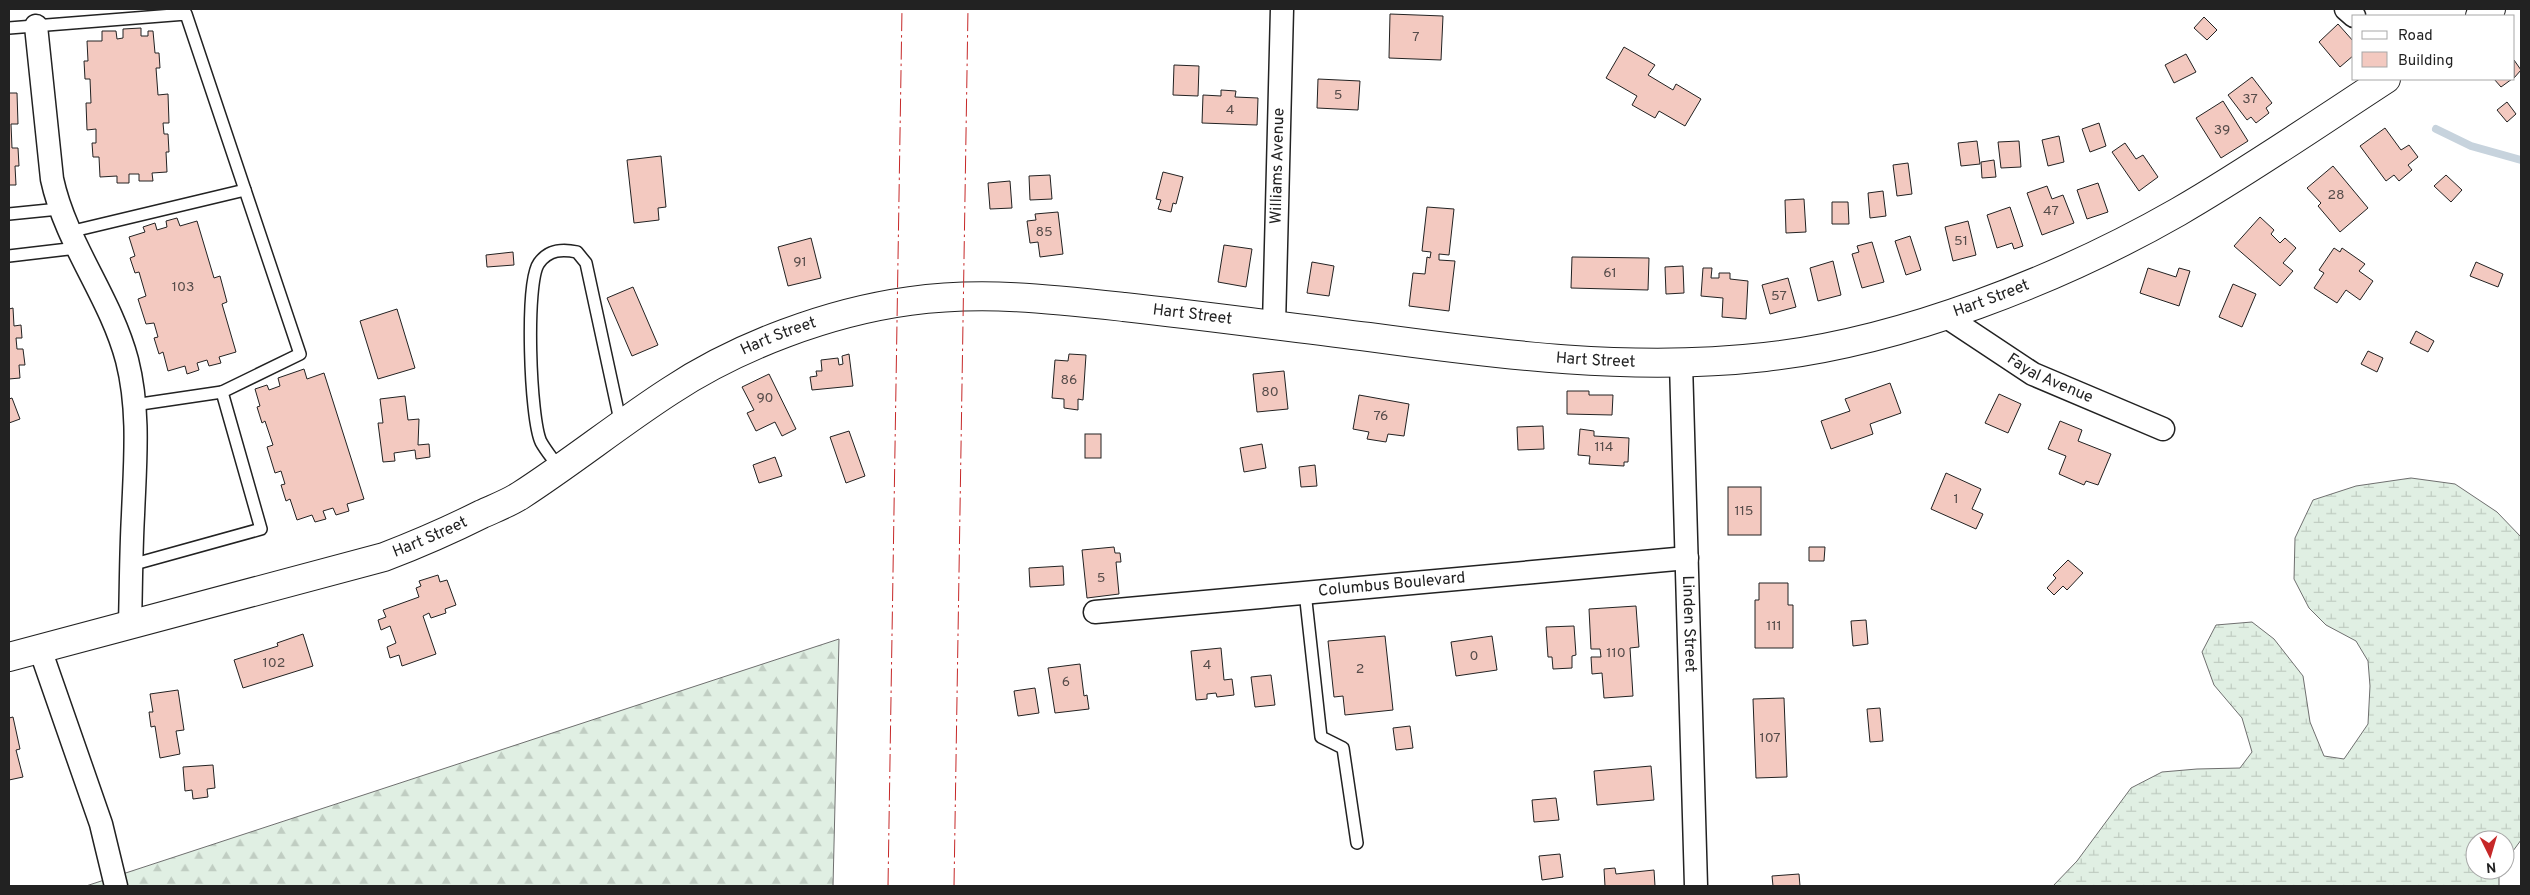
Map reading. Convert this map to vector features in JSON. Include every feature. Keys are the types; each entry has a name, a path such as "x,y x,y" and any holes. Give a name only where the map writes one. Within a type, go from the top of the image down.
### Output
{"main road":[{"name":"Hart Street","path":"9,657 384,557 430,540 516,498 669,392 732,356 831,319 906,301 973,296 1044,297 1529,357 1598,362 1681,363 1740,360 1807,352 1875,336 1944,315 2037,281 2092,257 2161,222 2215,190 2384,80"}],"street":[{"name":"Williams Avenue","path":"1274,325 1282,9"},
{"path":"36,26 52,179 59,209 73,240 99,288 119,336 127,361 134,405 136,456 130,624"},
{"name":"Fayal Avenue","path":"1944,315 2033,374 2163,430"},
{"name":"Linden Street","path":"1681,363 1696,886"},
{"name":"Columbus Boulevard","path":"1095,612 1687,558"},
{"path":"40,649 101,824 116,886"}],"lane":[{"path":"9,28 186,14 300,354 222,392 134,405"},
{"path":"9,256 73,240 245,190"},
{"path":"9,214 59,209"},
{"path":"559,468 541,441 532,364 530,317 532,284 538,263 549,253 563,249 577,252 586,263 621,425"},
{"path":"132,565 261,529 222,392"},
{"path":"1305,592 1321,737 1343,748 1357,843"}],"green space":[{"path":"2411,478 2455,484 2497,512 2521,537 2521,840 2515,848 2515,830 2465,830 2465,880 2499,880 2499,886 2053,886 2077,861 2131,788 2162,772 2240,768 2252,752 2242,718 2214,685 2202,652 2216,625 2252,622 2274,639 2303,676 2310,722 2324,756 2344,759 2368,724 2370,686 2368,661 2356,641 2326,625 2309,608 2294,579 2295,538 2313,500 2356,486"},
{"path":"839,639 833,886 86,886"}],"building":[{"path":"1390,14 1443,16 1441,60 1389,58"},
{"path":"2204,17 2217,30 2207,40 2194,28"},
{"path":"2338,24 2352,40 2352,57 2340,67 2319,42"},
{"path":"141,28 141,36 148,36 148,31 153,31 155,53 159,53 160,68 156,68 158,95 168,94 169,123 163,123 164,134 168,134 169,152 166,152 167,172 152,173 153,181 139,181 139,174 129,174 129,183 117,183 117,176 100,177 99,157 93,157 92,143 96,143 96,129 87,130 86,103 91,103 90,79 85,79 84,61 88,61 87,41 102,41 102,31 116,31 117,39 123,38 123,29"},
{"path":"1624,47 1655,65 1648,75 1673,90 1676,84 1701,99 1685,126 1659,111 1655,118 1632,105 1637,96 1606,78"},
{"path":"2186,54 2196,72 2174,83 2165,65"},
{"path":"2515,61 2521,70 2515,77"},
{"path":"1174,65 1199,66 1198,96 1173,95"},
{"path":"2252,77 2272,103 2266,108 2269,113 2256,123 2251,117 2247,120 2228,95"},
{"path":"1318,79 1360,81 1358,110 1317,108"},
{"path":"2495,80 2511,80 2501,87"},
{"path":"1221,90 1236,91 1235,97 1258,98 1257,125 1202,123 1203,95 1221,96"},
{"path":"9,93 17,93 18,124 11,124 12,148 18,148 19,166 15,166 16,185 9,185"},
{"path":"2223,101 2248,141 2221,158 2196,118"},
{"path":"2507,102 2516,114 2507,122 2497,110"},
{"path":"2099,123 2106,146 2090,152 2082,129"},
{"path":"2385,128 2401,150 2409,145 2418,157 2408,165 2412,170 2399,181 2394,175 2386,181 2360,146"},
{"path":"2059,136 2064,162 2048,166 2042,140"},
{"path":"1977,141 1980,164 1961,166 1958,143"},
{"path":"2019,141 2021,167 2001,168 1998,142"},
{"path":"2125,143 2136,159 2143,155 2158,177 2139,191 2112,152"},
{"path":"661,156 666,207 658,208 659,220 634,223 627,160"},
{"path":"1994,160 1996,177 1982,178 1981,162"},
{"path":"1908,163 1912,194 1897,196 1893,165"},
{"path":"2333,166 2368,208 2340,232 2318,206 2321,203 2307,188"},
{"path":"1163,172 1183,177 1176,204 1173,203 1171,212 1158,209 1161,200 1156,199"},
{"path":"1050,175 1052,199 1030,200 1029,176"},
{"path":"2446,175 2462,190 2451,202 2434,186"},
{"path":"1010,181 1012,208 990,209 988,183"},
{"path":"2098,183 2108,212 2087,219 2077,190"},
{"path":"2047,186 2052,199 2063,195 2074,223 2042,235 2027,193"},
{"path":"1883,191 1886,216 1870,218 1868,193"},
{"path":"1804,199 1806,232 1786,233 1785,200"},
{"path":"1832,202 1848,202 1849,224 1832,224"},
{"path":"1427,207 1454,209 1449,255 1439,254 1439,260 1455,261 1449,311 1409,306 1413,273 1425,274 1427,257 1430,258 1431,252 1422,251"},
{"path":"2010,207 2023,246 2014,249 2012,243 1997,248 1987,215"},
{"path":"1058,212 1063,254 1040,257 1038,242 1030,243 1027,221 1036,220 1035,214"},
{"path":"2260,217 2274,230 2271,234 2280,243 2285,238 2296,248 2283,263 2293,271 2280,286 2234,246"},
{"path":"177,218 180,226 197,221 214,278 220,276 227,302 222,304 236,352 219,357 221,363 209,366 207,360 197,363 199,370 187,374 185,366 168,371 163,352 159,354 154,338 158,337 154,323 146,324 138,299 146,296 139,272 135,273 130,258 135,256 129,237 145,232 143,227 155,223 157,230 167,227 166,221"},
{"path":"1968,221 1976,255 1953,261 1945,227"},
{"path":"1910,236 1921,270 1906,275 1895,241"},
{"path":"811,238 821,278 788,286 778,247"},
{"path":"1872,242 1884,282 1862,288 1852,254 1859,252 1857,246"},
{"path":"1224,245 1252,249 1246,287 1218,282"},
{"path":"2334,248 2340,252 2342,248 2365,264 2359,271 2373,281 2360,300 2346,290 2337,303 2314,288 2324,273 2319,270"},
{"path":"513,252 514,265 487,267 486,255"},
{"path":"1572,257 1649,258 1648,290 1571,288"},
{"path":"1833,261 1841,295 1818,301 1810,268"},
{"path":"1312,262 1334,266 1329,296 1307,293"},
{"path":"2476,262 2503,274 2498,287 2470,276"},
{"path":"1683,266 1684,293 1666,294 1665,267"},
{"path":"1703,268 1712,268 1711,278 1719,278 1719,273 1730,273 1730,279 1748,281 1746,319 1722,317 1723,298 1701,296"},
{"path":"2148,268 2176,277 2179,268 2190,271 2179,306 2140,293"},
{"path":"1788,278 1796,307 1770,314 1762,285"},
{"path":"2233,284 2256,294 2242,327 2219,317"},
{"path":"633,287 658,345 632,356 607,298"},
{"path":"13,308 14,326 21,325 22,338 16,338 17,349 23,349 25,365 19,365 20,378 9,379 9,309"},
{"path":"397,309 415,368 378,379 360,321"},
{"path":"2416,331 2434,341 2428,352 2410,343"},
{"path":"2368,351 2383,358 2377,372 2361,364"},
{"path":"849,354 853,386 812,390 810,377 817,376 816,371 822,371 821,360 838,358 839,365 843,364 842,356"},
{"path":"1069,354 1086,355 1083,400 1078,399 1078,410 1064,408 1064,399 1052,398 1055,360 1068,361"},
{"path":"304,369 307,379 324,373 364,499 347,504 349,511 336,515 333,508 323,511 326,519 315,522 312,515 297,520 290,499 286,501 281,485 285,484 281,471 275,473 267,447 273,445 265,421 262,423 257,407 260,406 255,389 267,385 269,390 280,386 278,378"},
{"path":"1284,371 1288,409 1257,412 1253,374"},
{"path":"769,374 796,429 782,436 775,422 756,431 747,413 754,410 742,387"},
{"path":"1890,383 1901,413 1870,424 1873,434 1831,449 1821,421 1850,411 1845,399"},
{"path":"1567,391 1589,391 1589,395 1613,395 1612,415 1567,414"},
{"path":"1999,394 2021,404 2008,433 1985,423"},
{"path":"1359,395 1409,404 1404,436 1388,434 1386,442 1367,439 1369,432 1353,429"},
{"path":"405,396 408,420 419,419 418,445 429,444 430,457 416,459 415,450 394,453 395,461 383,462 378,423 383,423 380,399"},
{"path":"12,398 20,419 9,423 9,399"},
{"path":"2060,421 2082,430 2078,441 2111,454 2098,485 2086,481 2084,485 2059,474 2066,456 2048,449"},
{"path":"1543,426 1544,449 1518,450 1517,427"},
{"path":"1580,429 1594,431 1594,436 1629,438 1628,462 1624,462 1624,466 1589,464 1590,456 1578,455"},
{"path":"849,431 865,476 846,483 830,437"},
{"path":"1085,434 1101,434 1101,458 1085,458"},
{"path":"1262,444 1266,468 1244,472 1240,448"},
{"path":"775,457 782,476 759,483 753,465"},
{"path":"1315,465 1317,486 1301,487 1299,467"},
{"path":"1946,473 1981,489 1972,509 1983,514 1976,529 1931,509"},
{"path":"1728,487 1761,487 1761,535 1728,535"},
{"path":"1114,547 1115,553 1120,553 1121,562 1116,562 1119,594 1087,598 1082,550"},
{"path":"1809,547 1825,547 1824,561 1809,561"},
{"path":"2068,560 2083,573 2067,590 2063,586 2054,595 2047,588 2056,578 2053,575"},
{"path":"1063,566 1064,585 1030,587 1029,568"},
{"path":"438,575 440,582 447,580 456,605 445,609 446,613 431,618 429,613 423,616 436,654 402,666 399,655 390,658 387,647 396,643 390,626 381,630 378,620 386,617 383,610 419,597 416,588 421,586 419,581"},
{"path":"1759,583 1788,583 1788,605 1793,605 1793,648 1755,648 1755,600 1759,600"},
{"path":"1636,606 1639,647 1630,648 1633,696 1604,698 1602,673 1592,674 1591,657 1601,657 1600,649 1591,649 1589,609"},
{"path":"1866,620 1868,644 1853,646 1851,621"},
{"path":"1574,626 1576,655 1572,656 1572,668 1553,669 1552,657 1548,657 1546,627"},
{"path":"303,634 313,666 243,688 234,660 278,646 277,643"},
{"path":"1385,636 1393,710 1345,715 1343,696 1334,697 1328,641"},
{"path":"1492,636 1497,670 1456,676 1451,642"},
{"path":"1221,648 1224,680 1232,679 1234,695 1217,697 1216,693 1207,694 1207,699 1196,700 1191,651"},
{"path":"1080,664 1084,696 1087,695 1089,709 1055,713 1048,668"},
{"path":"1271,675 1275,705 1255,707 1251,677"},
{"path":"1035,688 1039,713 1018,716 1014,691"},
{"path":"178,690 184,730 176,731 180,754 160,758 155,726 151,727 149,712 153,712 150,694"},
{"path":"1784,698 1787,777 1756,778 1753,699"},
{"path":"1880,708 1883,741 1870,742 1867,709"},
{"path":"13,717 20,749 16,750 23,777 9,780 9,718"},
{"path":"1410,726 1413,748 1396,750 1393,728"},
{"path":"213,765 215,788 207,789 208,797 193,799 192,790 185,791 183,767"},
{"path":"1651,766 1654,800 1597,805 1594,771"},
{"path":"1556,798 1559,820 1534,822 1532,800"},
{"path":"1560,854 1563,877 1542,880 1539,856"},
{"path":"1615,868 1616,874 1654,870 1655,886 1605,886 1604,869"},
{"path":"1799,874 1800,886 1773,886 1772,876"}],"waterway":[{"path":"2436,129 2471,146 2521,160"}],"power":[{"path":"888,886 902,9"},
{"path":"954,886 968,9"}]}
